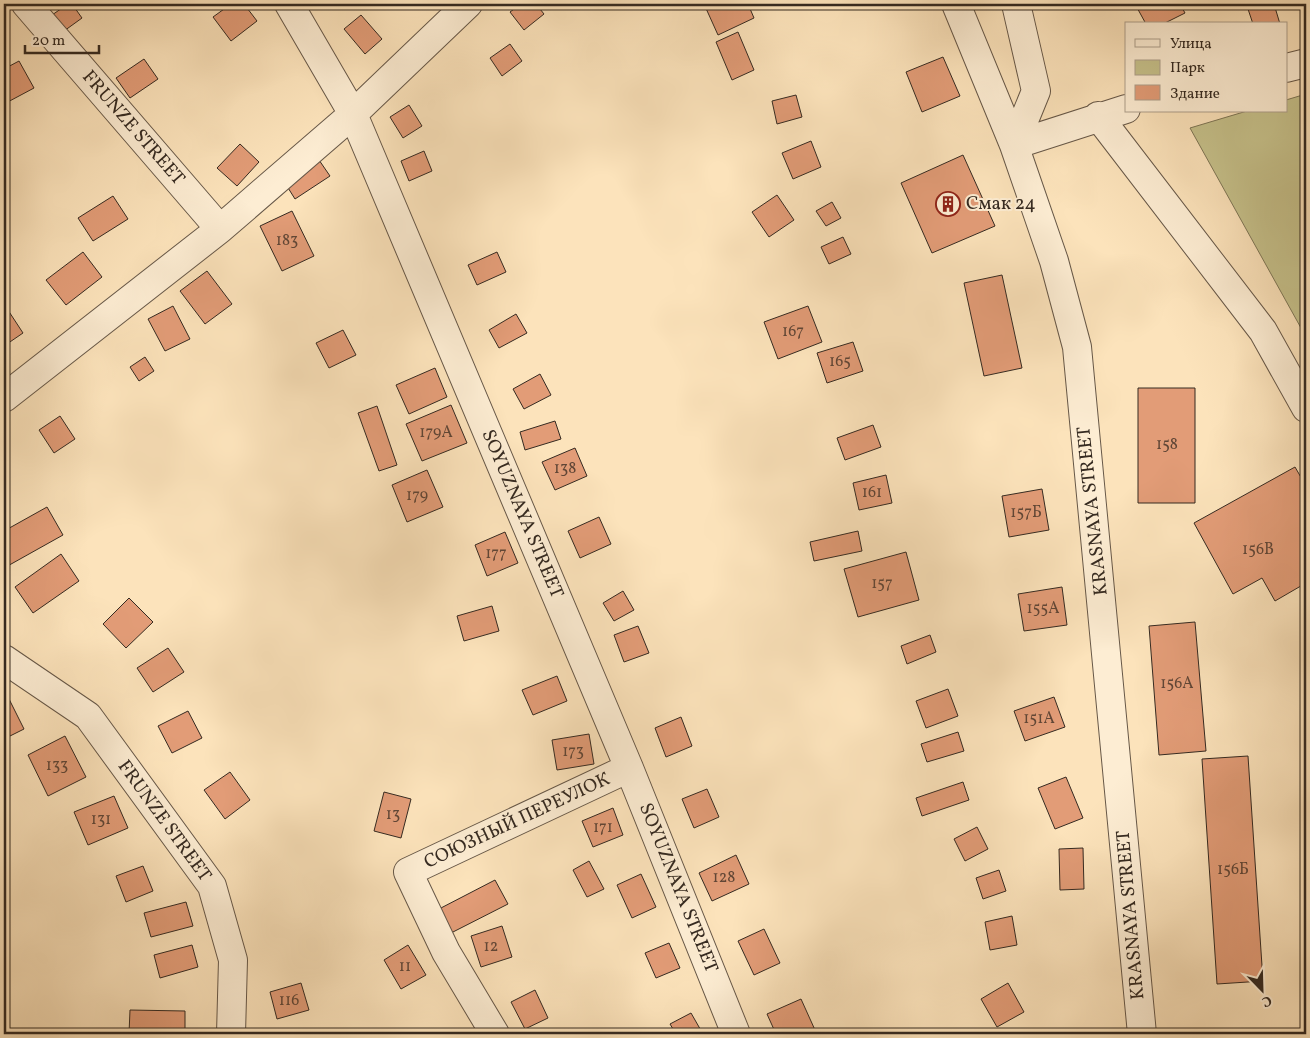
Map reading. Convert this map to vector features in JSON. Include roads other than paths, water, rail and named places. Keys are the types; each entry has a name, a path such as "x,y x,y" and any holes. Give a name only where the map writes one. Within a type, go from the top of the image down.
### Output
{"street":[{"name":"FRUNZE STREET","path":"26,4 220,230"},
{"name":"SOYUZNAYA STREET","path":"289,4 353,114 629,768 736,1034"},
{"path":"4,398 220,230 353,114 468,4"},
{"name":"KRASNAYA STREET","path":"956,4 1014,145 1054,261 1077,348 1142,1034"},
{"path":"1014,145 1036,91 1016,4"},
{"path":"1288,68 1306,63"},
{"path":"1014,145 1098,116 1125,109"},
{"path":"1098,116 1262,331 1306,408"},
{"name":"FRUNZE STREET","path":"4,659 88,716 212,886 233,960 231,1034"},
{"name":"СОЮЗНЫЙ ПЕРЕУЛОК","path":"495,1034 446,952 408,872 629,768"}],"place":[{"name":"Смак 24","path":"948,204"}]}
